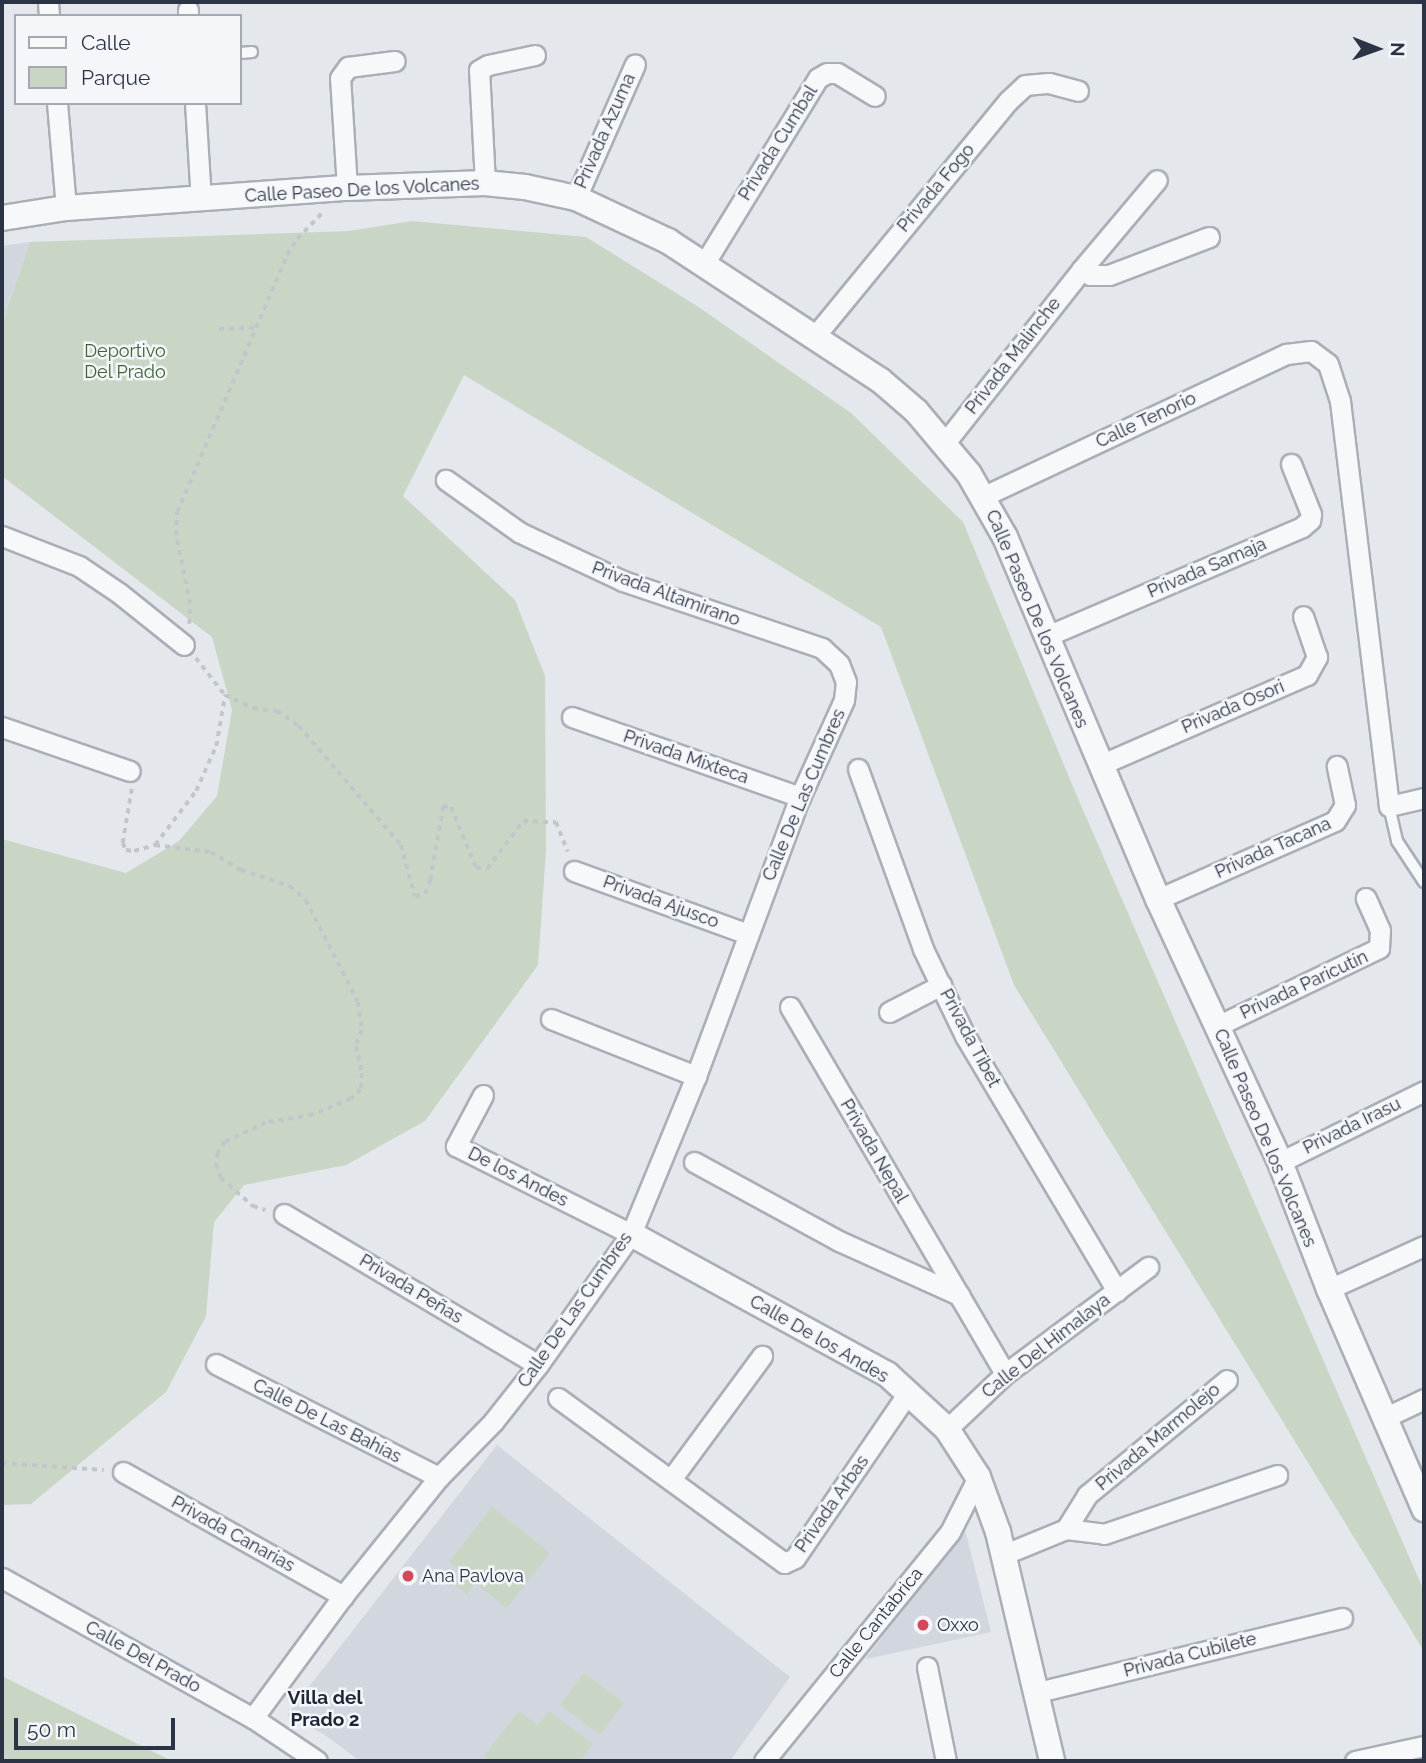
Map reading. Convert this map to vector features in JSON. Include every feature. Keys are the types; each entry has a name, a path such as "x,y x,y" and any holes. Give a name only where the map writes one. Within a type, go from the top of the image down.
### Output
{"street":[{"path":"485,183 479,70 488,65 535,55"},
{"path":"347,188 340,78 348,67 395,61"},
{"name":"Privada Azuma","path":"576,198 635,64"},
{"name":"Privada Cumbal","path":"704,264 818,78 827,73 837,73 875,96"},
{"name":"Privada Fogo","path":"816,336 1008,101 1025,85 1049,83 1078,91"},
{"path":"57,105 66,208"},
{"path":"195,105 201,200"},
{"name":"Privada Malinche","path":"944,444 1082,269 1157,180"},
{"name":"Calle Paseo De los Volcanes","path":"2,218 66,208 347,188 485,183 525,187 576,198 668,241 816,336 880,380 916,411 984,496 1047,636 1158,899 1280,1161 1329,1289 1424,1509"},
{"path":"1082,269 1090,275 1109,275 1209,237"},
{"name":"Calle Tenorio","path":"984,496 1286,354 1311,351 1328,365 1340,401 1389,806"},
{"name":"Privada Samaja","path":"1047,636 1302,527 1311,514 1291,464"},
{"name":"Privada Altamirano","path":"446,480 519,532 623,582 822,648 839,664 846,682"},
{"path":"2,536 79,566 119,593 184,645"},
{"name":"Privada Osori","path":"1100,765 1307,675 1317,657 1303,616"},
{"name":"Calle De Las Cumbres","path":"253,1718 343,1595 439,1477 493,1422 631,1234 696,1076 800,797 844,700 846,682"},
{"name":"Privada Mixteca","path":"572,717 800,797"},
{"path":"2,727 130,771"},
{"name":"Privada Tacana","path":"1158,899 1335,821 1345,805 1337,766"},
{"name":"Privada Tibet","path":"858,769 923,949 965,1036 1116,1291"},
{"path":"1389,806 1424,798"},
{"name":"Privada Ajusco","path":"574,871 748,934"},
{"name":"Privada Paricutín","path":"1217,1026 1379,948 1380,930 1366,898"},
{"path":"889,1012 941,985"},
{"name":"Privada Nepal","path":"789,1007 1004,1374"},
{"path":"551,1019 696,1076"},
{"name":"Privada Irasu","path":"1280,1161 1424,1091"},
{"name":"De los Andes","path":"484,1095 456,1146 631,1234"},
{"path":"694,1162 839,1241 958,1295"},
{"name":"Privada Peñas","path":"284,1214 538,1364"},
{"name":"Calle De los Andes","path":"631,1234 887,1374 947,1429 978,1478 1005,1555 1052,1761"},
{"path":"1329,1289 1424,1246"},
{"name":"Calle Del Himalaya","path":"947,1429 1004,1374 1148,1267"},
{"path":"672,1479 762,1356"},
{"name":"Calle De Las Bahías","path":"216,1364 439,1477"},
{"name":"Privada Marmolejo","path":"1066,1529 1087,1495 1227,1380"},
{"name":"Privada Arbas","path":"558,1398 784,1563 791,1562 908,1393"},
{"path":"1386,1417 1424,1399"},
{"name":"Privada Canarias","path":"123,1472 343,1595"},
{"path":"1005,1555 1066,1529 1104,1534 1277,1475"},
{"name":"Calle Cantabrica","path":"764,1761 950,1532 978,1478"},
{"name":"Calle Del Prado","path":"2,1578 253,1718 317,1761"},
{"name":"Privada Cubilete","path":"1038,1692 1342,1618"},
{"path":"927,1667 946,1761"},
{"path":"1354,1761 1424,1746"}],"lane":[{"path":"242,53 252,52"},
{"path":"1389,806 1397,841 1424,883"}],"path":[{"path":"322,213 297,239 287,255 177,512 176,535 190,604 184,645 225,695 253,708 276,711 299,726 401,845 415,896 425,894 430,880 443,806 451,807 476,867 487,869 523,821 546,821 556,822 574,871"},
{"path":"219,329 255,328"},
{"path":"155,845 196,791 216,746 225,695"},
{"path":"130,771 134,777 123,842 126,850 134,852 155,845 211,852 241,870 298,892 306,900 358,1002 362,1030 356,1046 362,1073 360,1090 351,1099 313,1115 266,1123 225,1142 218,1153 216,1164 221,1178 253,1206 284,1214"},
{"path":"2,1463 123,1472"}],"shaded area":[{"path":"30,242 2,323 2,246"},
{"path":"497,1445 790,1677 730,1761 360,1761 325,1735 287,1715"},
{"path":"965,1530 991,1632 866,1659 866,1658"}],"green space":[{"name":"Deportivo Del Prado","path":"412,221 586,237 697,306 851,413 963,522 1076,794 1424,1591 1424,1651 1014,985 881,627 464,375 403,496 515,600 545,676 546,851 538,965 425,1121 346,1165 244,1185 214,1222 206,1316 166,1392 31,1504 2,1505 2,839 126,873 179,841 217,796 232,710 212,637 2,476 2,323 30,242 349,231"},
{"path":"492,1507 550,1553 507,1608 475,1583 467,1594 455,1585 463,1574 449,1562"},
{"path":"584,1673 624,1703 600,1735 560,1705"},
{"path":"2,1676 172,1761 2,1761"},
{"path":"519,1711 538,1725 549,1711 593,1744 580,1761 490,1761 484,1756"}],"place":[{"name":"Ana Pavlova","path":"408,1576"},
{"name":"Oxxo","path":"923,1625"}],"district":[{"name":"Villa del Prado 2","path":"325,1709"}]}
